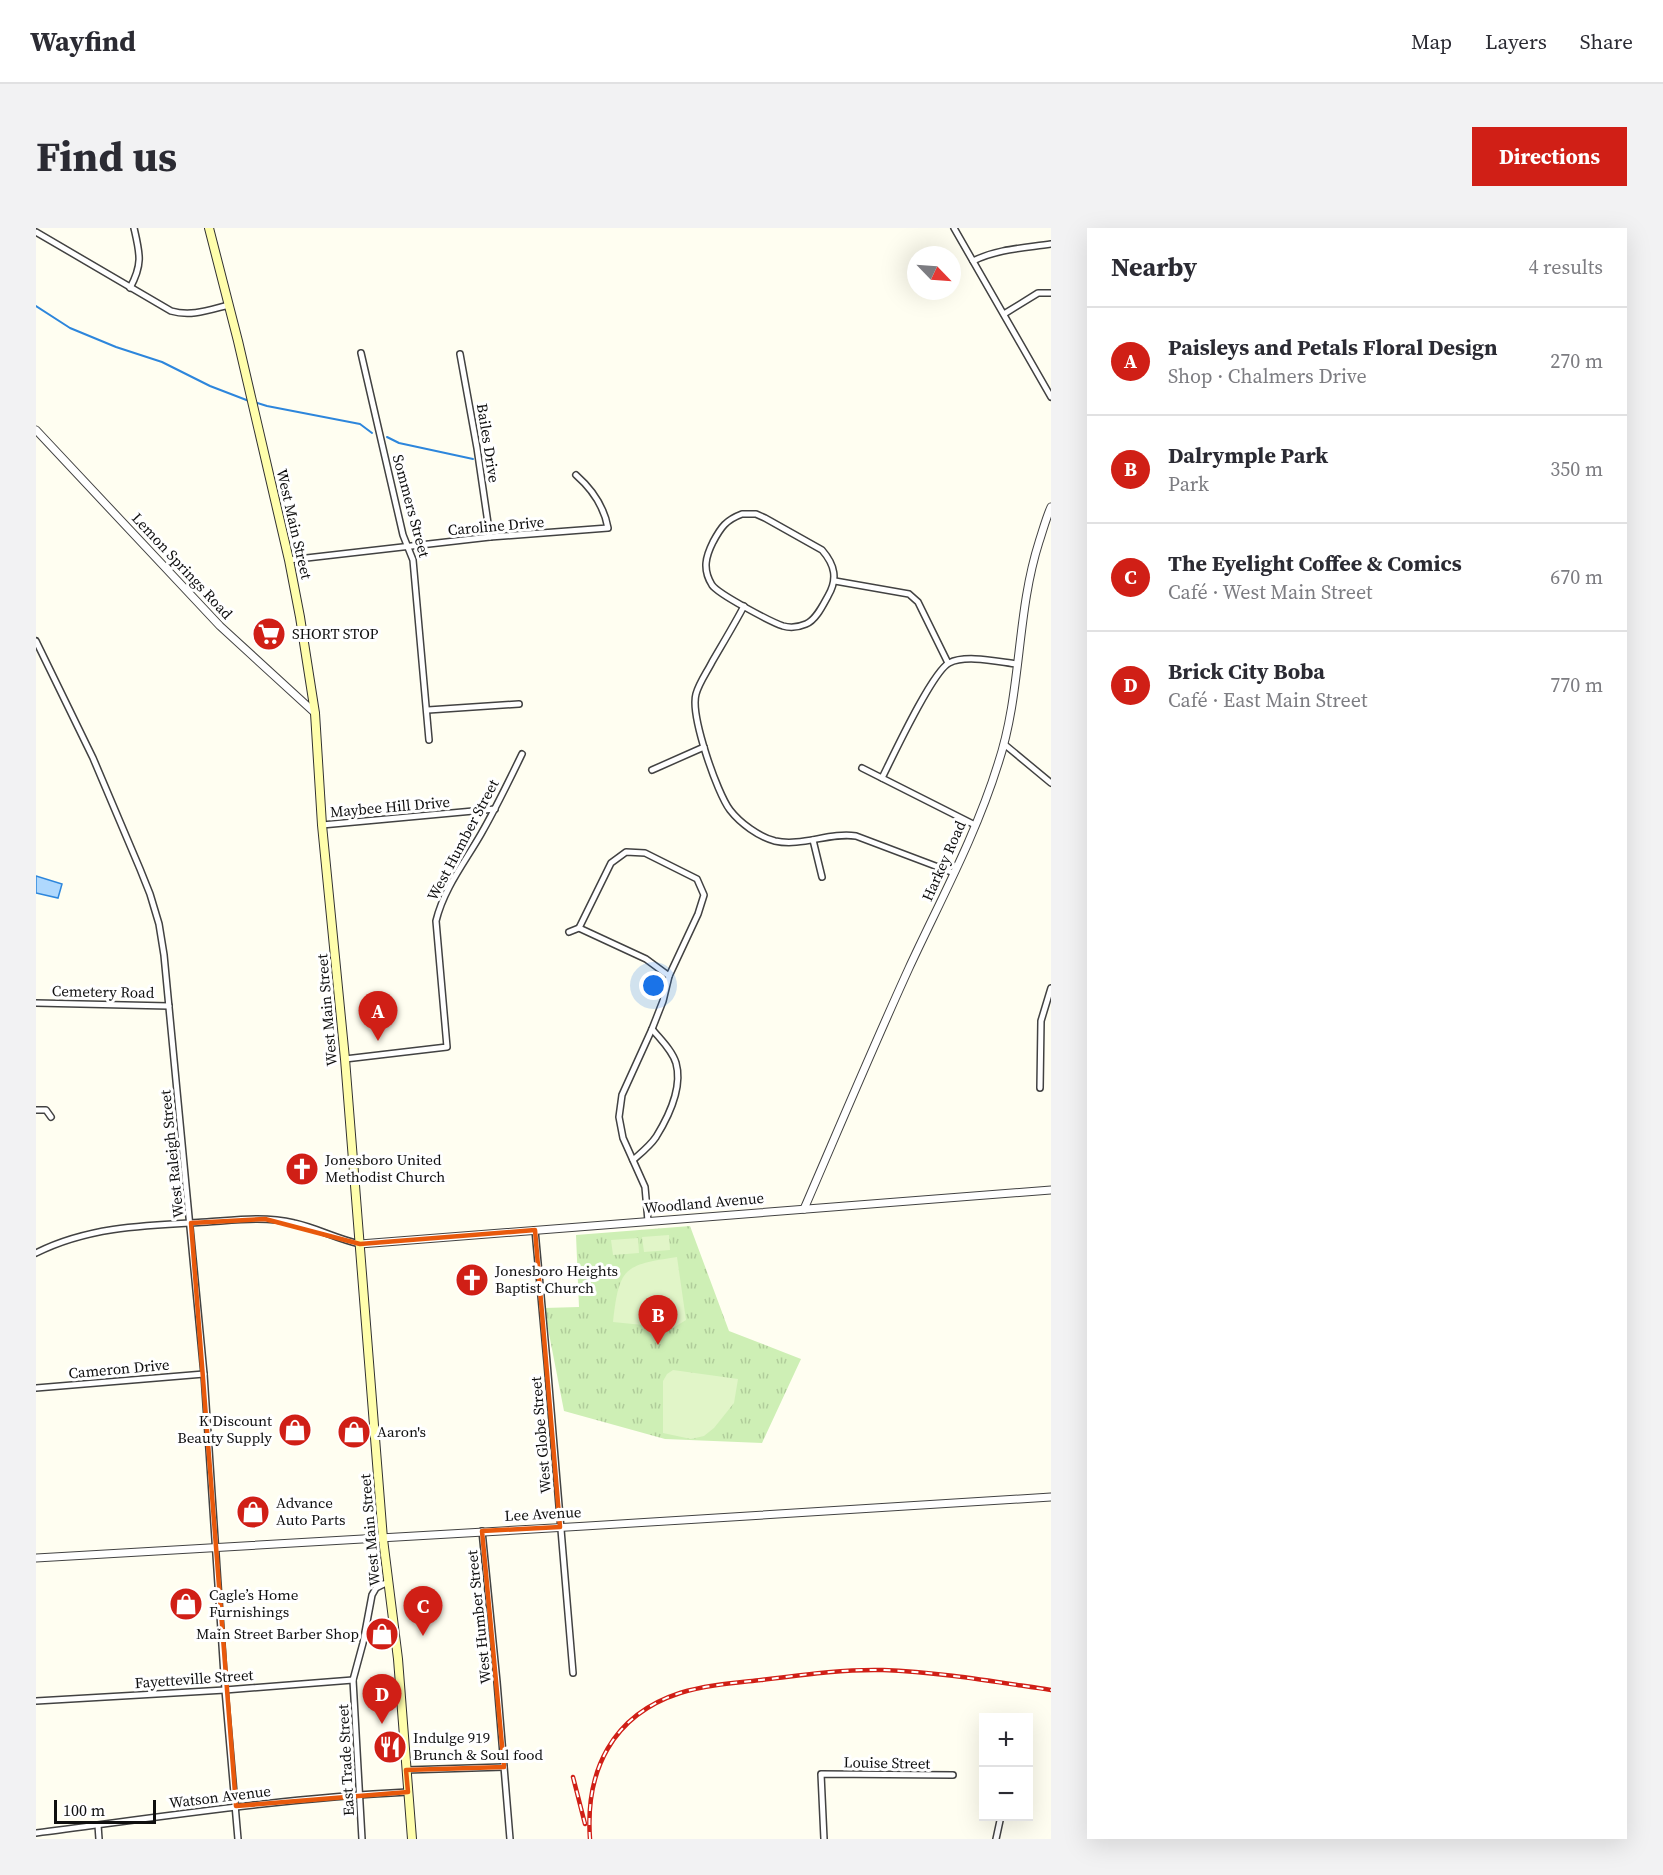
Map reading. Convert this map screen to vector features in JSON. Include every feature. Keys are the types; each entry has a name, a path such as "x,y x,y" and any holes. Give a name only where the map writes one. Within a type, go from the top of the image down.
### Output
{"main road":[{"name":"West Main Street","path":"209,228 289,560 315,713 322,825 345,1059 383,1539 398,1659 412,1839"}],"street":[{"path":"130,288 141,262 134,228"},
{"path":"954,228 1051,397"},
{"path":"36,232 130,288 179,313 198,313 229,305"},
{"path":"973,261 987,254 1051,244"},
{"path":"1004,314 1038,293 1051,293"},
{"name":"Sommers Street","path":"361,352 403,535 413,561 429,740"},
{"name":"Bailes Drive","path":"460,354 490,537"},
{"name":"Lemon Springs Road","path":"36,430 220,626 315,713"},
{"name":"Caroline Drive","path":"289,560 490,537 608,528 597,499 576,476"},
{"name":"Harkey Road","path":"804,1209 909,968 954,873 993,779 1004,744 1014,696 1031,571 1051,507"},
{"path":"742,514 756,514 822,550 832,565 835,581 818,613 808,623 795,627 784,626 744,606 713,586 707,573 705,557 728,519 742,514"},
{"path":"835,581 909,594 918,602 948,663"},
{"path":"744,606 695,695 695,712 704,747 724,801 738,819 774,841 813,840 841,834 856,836 954,873"},
{"name":"West Raleigh Street","path":"36,641 88,747 150,894 159,924 170,1006 204,1374 225,1690 238,1839"},
{"path":"882,778 931,684 948,663 970,659 1017,664"},
{"path":"428,710 519,704"},
{"path":"1004,744 1051,783"},
{"path":"652,770 704,747"},
{"name":"West Humber Street","path":"345,1059 447,1047 436,921 440,905 495,809 522,754"},
{"path":"862,768 975,825"},
{"name":"Maybee Hill Drive","path":"322,825 495,809"},
{"path":"813,840 822,877"},
{"path":"569,932 579,928 611,862 626,852 645,854 697,879 704,895 698,914 669,976 663,1001 652,1029 622,1095 619,1117 623,1138 645,1187 648,1221"},
{"path":"579,928 646,959 669,976"},
{"path":"1040,1088 1041,1021 1051,988"},
{"name":"Cemetery Road","path":"36,1003 170,1006"},
{"path":"633,1160 655,1139 668,1115 676,1092 675,1061 652,1029"},
{"path":"36,1110 46,1110 51,1117"},
{"name":"Woodland Avenue","path":"360,1244 1051,1190"},
{"path":"36,1252 78,1236 115,1228 262,1218 294,1223 360,1244"},
{"name":"West Globe Street","path":"535,1230 573,1673"},
{"name":"Cameron Drive","path":"36,1388 204,1374"},
{"name":"Lee Avenue","path":"36,1558 383,1539 1051,1497"},
{"name":"West Humber Street","path":"482,1531 510,1839"},
{"name":"East Trade Street","path":"362,1839 353,1680 372,1595 376,1588 388,1582"},
{"name":"Fayetteville Street","path":"36,1701 353,1680"},
{"path":"406,1770 504,1767"},
{"name":"Louise Street","path":"824,1839 821,1774 953,1775"},
{"name":"Watson Avenue","path":"36,1833 236,1806 360,1794 408,1792"},
{"path":"996,1839 1000,1821"},
{"path":"98,1825 99,1839"}],"highlighted area":[{"path":"265,1219 360,1244 535,1230 560,1527 482,1531 504,1767 406,1770 408,1792 236,1806 191,1223"}],"green space":[{"path":"690,1226 729,1331 801,1359 762,1443 665,1439 564,1411 544,1308 579,1307 576,1235"},
{"path":"669,1235 670,1250 644,1252 642,1237"},
{"path":"638,1238 639,1253 613,1255 611,1240"},
{"path":"677,1257 686,1320 673,1328 613,1322 618,1290 627,1272 645,1263"},
{"path":"673,1370 738,1379 734,1403 714,1428 704,1436 691,1439 663,1433 663,1381"}],"water":[{"path":"36,876 62,884 58,898 36,893"}],"waterway":[{"path":"36,306 70,328 116,347 162,362 210,386 249,401"},
{"path":"254,402 360,424 372,433"},
{"path":"387,437 399,443 473,459"}],"railway":[{"path":"590,1839 592,1791 598,1769 608,1749 620,1731 637,1716 656,1703 680,1693 730,1683 868,1670 946,1675 1051,1690"},
{"path":"573,1777 585,1824"}],"place":[{"name":"SHORT STOP","path":"269,634"},
{"name":"Paisleys and Petals Floral Design","path":"378,1041"},
{"name":"Jonesboro United Methodist Church","path":"302,1169"},
{"name":"Jonesboro Heights Baptist Church","path":"472,1280"},
{"name":"Dalrymple Park","path":"658,1345"},
{"name":"K Discount Beauty Supply","path":"295,1430"},
{"name":"Aaron's","path":"354,1432"},
{"name":"Advance Auto Parts","path":"253,1512"},
{"name":"Cagle’s Home Furnishings","path":"186,1604"},
{"name":"Main Street Barber Shop","path":"382,1634"},
{"name":"The Eyelight Coffee & Comics","path":"423,1636"},
{"name":"Brick City Boba","path":"382,1724"},
{"name":"Indulge 919 Brunch & Soul food","path":"390,1747"}]}
